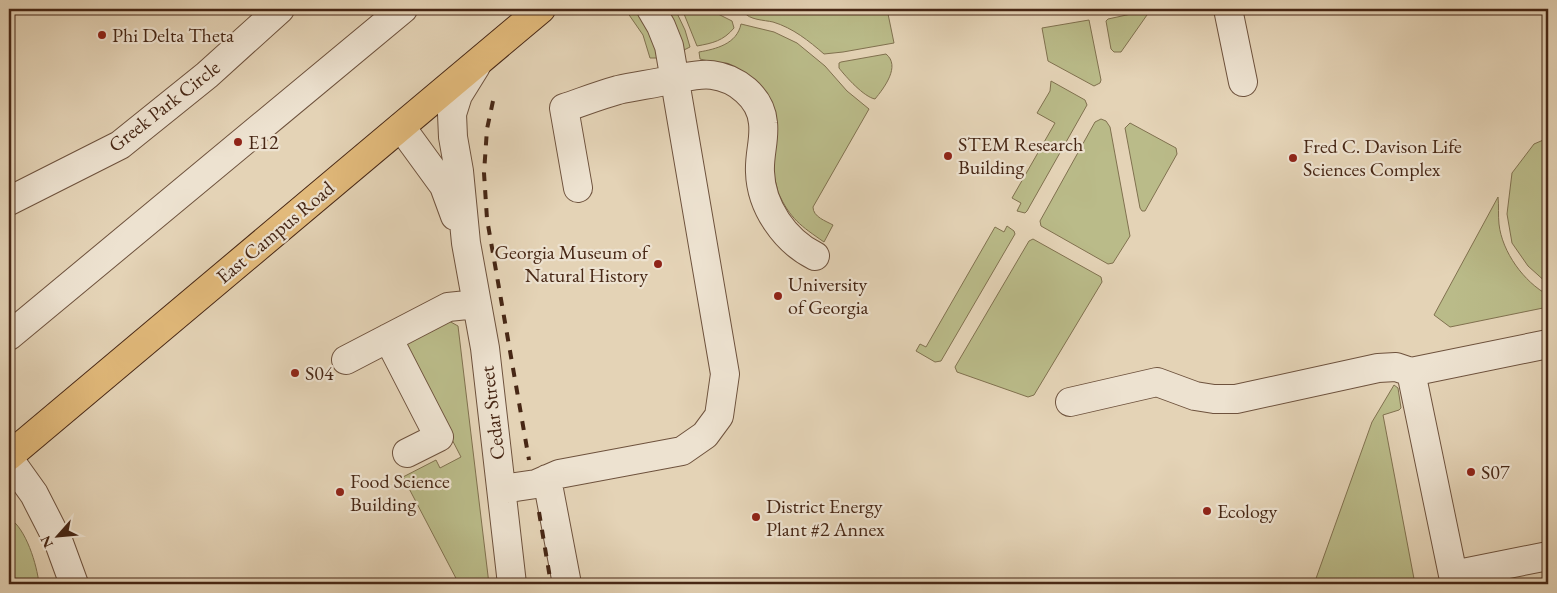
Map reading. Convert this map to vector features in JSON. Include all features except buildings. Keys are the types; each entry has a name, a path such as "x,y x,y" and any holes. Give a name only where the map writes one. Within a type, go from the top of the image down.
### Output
{"main road":[{"name":"East Campus Road","path":"9,457 226,272 541,9"}],"street":[{"name":"Greek Park Circle","path":"9,201 120,145 207,75 280,9"},
{"path":"9,336 402,9"},
{"path":"502,489 536,484 559,474 682,451 705,435 719,416 725,374 669,46 661,26 651,9"},
{"path":"1228,9 1243,82"},
{"name":"Cedar Street","path":"479,62 458,95 452,114 453,137 459,171 466,243 484,348 512,584"},
{"path":"578,188 564,108 619,90 702,74 724,77 746,90 760,110 763,122 760,171 766,204 773,217 796,243 805,251 816,256"},
{"name":"Cedar Street","path":"402,127 444,186 466,243"},
{"path":"346,360 448,307 477,304"},
{"path":"388,338 438,437 407,453"},
{"path":"1070,402 1157,382 1195,396 1228,399 1378,368 1396,367 1411,372 1548,344"},
{"path":"1411,372 1454,580 1548,556"},
{"path":"9,457 34,494 59,543 74,584"},
{"path":"547,479 567,584"}],"green space":[{"path":"625,9 636,9 650,32 658,58 650,58 643,35"},
{"path":"666,9 675,9 685,30 690,47 684,50"},
{"path":"682,9 708,9 732,21 734,28 717,41 697,46"},
{"path":"768,9 887,9 894,43 824,54 794,31 773,22 753,18 744,12"},
{"path":"1145,11 1147,15 1121,52 1114,52 1111,49 1106,21"},
{"path":"1089,20 1101,80 1100,83 1094,86 1048,61 1042,28"},
{"path":"741,24 774,32 797,43 825,66 847,91 869,109 813,207 817,216 833,225 824,242 797,221 782,201 778,192 751,78 737,68 700,59 699,52 719,47 730,41 739,31"},
{"path":"886,54 892,65 890,77 875,99 861,91 839,68 839,63 841,62"},
{"path":"1051,81 1085,100 1087,105 1025,213 1017,211 1021,203 1012,198 1055,123 1037,113 1050,91"},
{"path":"1101,119 1106,121 1110,127 1130,236 1113,263 1108,264 1041,226 1040,221 1095,122"},
{"path":"1130,123 1176,148 1177,154 1145,211 1142,211 1140,208 1125,128"},
{"path":"1548,138 1548,284 1528,266 1512,243 1507,214 1512,173 1534,144"},
{"path":"1498,197 1501,235 1509,255 1523,274 1548,295 1548,307 1450,327 1434,315"},
{"path":"1007,226 1015,234 941,361 935,362 916,351 920,344 926,347 995,227 1004,232"},
{"path":"1033,239 1101,277 1102,282 1034,395 1028,397 957,372 955,367 1029,241"},
{"path":"449,321 458,326 489,584 459,584 403,477 436,460 440,468 461,457 407,352 406,341"},
{"path":"1394,385 1398,388 1401,408 1383,415 1415,584 1314,584 1372,422"},
{"path":"9,518 21,530 30,548 39,584 9,584"}],"railway":[{"path":"493,101 487,129 484,173 487,219 529,460"},
{"path":"539,512 551,584"}],"place":[{"name":"Phi Delta Theta","path":"102,35"},
{"name":"E12","path":"238,142"},
{"name":"STEM Research Building","path":"948,156"},
{"name":"Fred C. Davison Life Sciences Complex","path":"1293,158"},
{"name":"Georgia Museum of Natural History","path":"658,264"},
{"name":"University of Georgia","path":"778,296"},
{"name":"S04","path":"295,373"},
{"name":"S07","path":"1471,472"},
{"name":"Food Science Building","path":"340,492"},
{"name":"Ecology","path":"1207,511"},
{"name":"District Energy Plant #2 Annex","path":"756,517"}]}
